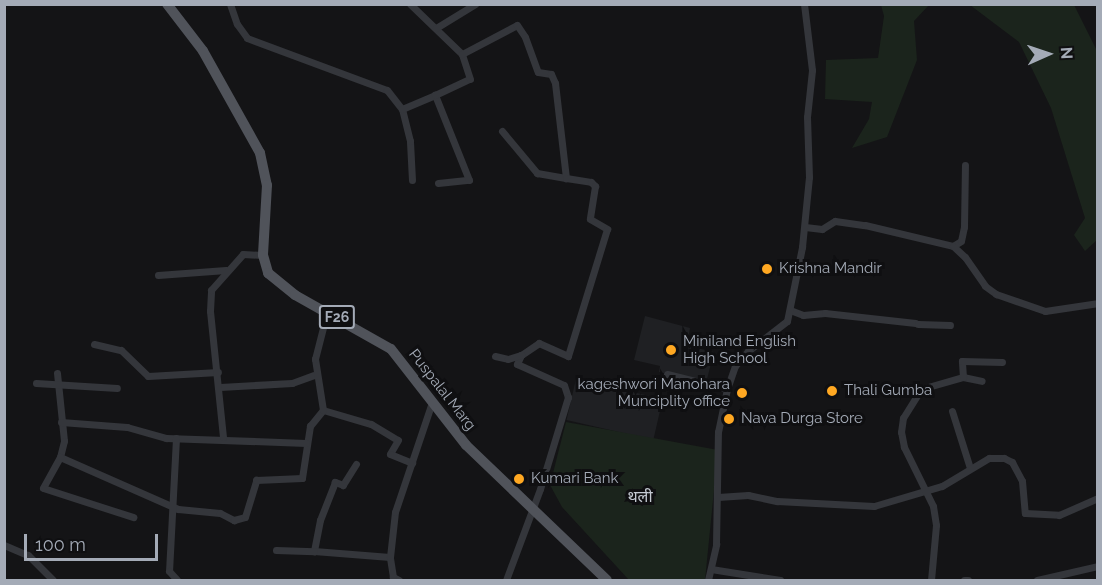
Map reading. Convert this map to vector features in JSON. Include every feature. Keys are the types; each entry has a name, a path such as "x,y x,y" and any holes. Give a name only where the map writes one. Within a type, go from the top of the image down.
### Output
{"main road":[{"name":"Puspalal Marg","path":"167,4 208,59 260,153 267,185 263,255 273,280 392,349 466,445 534,507 608,580"}],"street":[{"path":"230,4 237,24 247,38 387,90 402,109 410,141 412,180"},
{"path":"402,109 470,80 462,54 410,4"},
{"path":"436,28 475,4"},
{"path":"708,580 718,497 718,432 727,388 735,366 748,351 784,327 790,310 805,227 812,70 804,4"},
{"path":"462,54 517,25 538,72 551,74 555,82 566,178"},
{"path":"435,95 469,180 438,183"},
{"path":"495,356 508,359 521,355 539,343 568,356 607,229 590,219 595,186 591,182 537,173 502,131"},
{"path":"953,246 961,241 964,227 965,165"},
{"path":"805,227 822,229 835,221 866,225 953,246 965,257 985,286 996,294 1045,311 1098,303"},
{"path":"223,437 217,403 220,387 210,311 211,290 226,270 243,254 263,255"},
{"path":"158,275 226,270"},
{"path":"790,310 797,314 825,312 917,324 950,325"},
{"path":"323,410 315,359 327,312"},
{"path":"94,344 121,350 148,376 218,372"},
{"path":"506,580 534,507 568,397 564,385 518,364 521,355"},
{"path":"963,377 962,362 1002,362"},
{"path":"57,373 64,441 60,457 43,488 133,517"},
{"path":"667,374 727,388"},
{"path":"220,387 292,383 314,375"},
{"path":"931,580 936,525 926,490 904,447 901,432 903,418 921,389 963,377 982,381"},
{"path":"36,382 117,388"},
{"path":"395,579 390,557 395,512 432,402"},
{"path":"60,457 173,506 220,513 234,520 245,517 256,480 302,478 306,443 312,421 323,410"},
{"path":"323,410 371,424 398,440 390,453 412,464"},
{"path":"952,411 970,468"},
{"path":"61,422 127,427 176,438 223,437 306,443"},
{"path":"176,438 169,571 177,580"},
{"path":"718,497 748,495 777,501 874,506 942,486 989,458 1012,462 1022,481 1027,514 1059,515 1098,498"},
{"path":"314,551 320,520 335,483 342,485 356,464"},
{"path":"4,545 28,555 53,580"},
{"path":"276,550 390,557"},
{"path":"1037,580 1098,566"},
{"path":"711,569 780,580"},
{"path":"1066,572 1068,580"}],"shaded area":[{"path":"881,5 929,5 914,21 917,60 887,137 852,148 869,119 872,102 825,99 826,60 878,58 884,16"},
{"path":"970,5 1074,5 1097,51 1097,240 1085,251 1074,235 1085,218 1051,108 1019,42"},
{"name":"Miniland English High School","path":"645,316 690,328 687,346 714,352 706,383 659,372 660,366 634,360"},
{"path":"576,379 663,399 653,440 567,420"},
{"path":"566,422 718,450 705,580 629,580 562,507 550,485"}],"place":[{"name":"Krishna Mandir","path":"767,269"},
{"name":"Miniland English High School","path":"671,350"},
{"name":"Thali Gumba","path":"832,391"},
{"name":"kageshwori Manohara Munciplity office","path":"742,393"},
{"name":"Nava Durga Store","path":"729,419"},
{"name":"Kumari Bank","path":"519,479"}],"district":[{"name":"थली","path":"640,497"}]}
